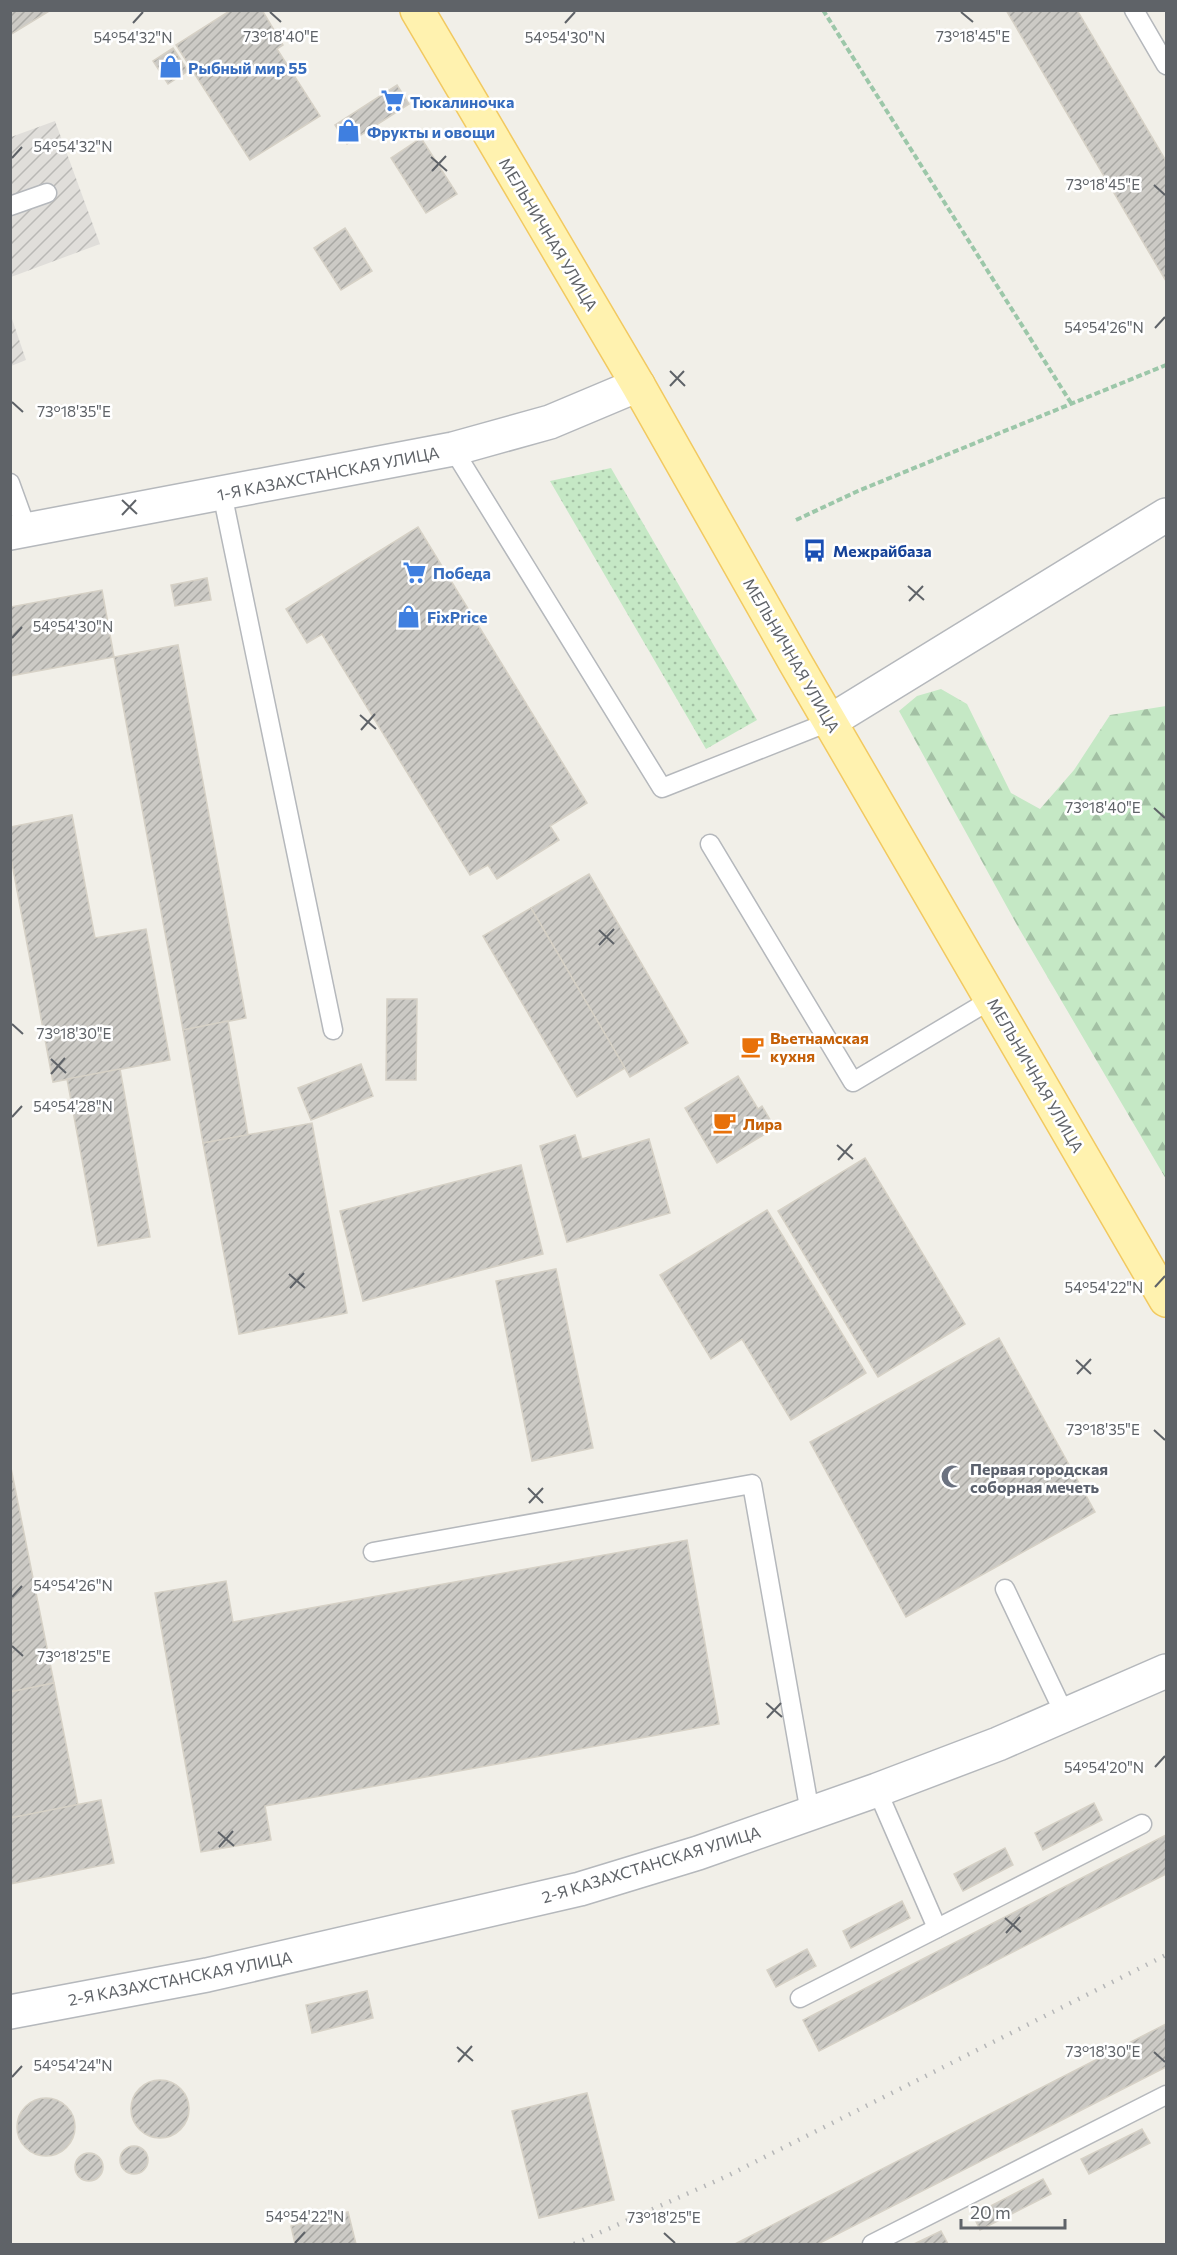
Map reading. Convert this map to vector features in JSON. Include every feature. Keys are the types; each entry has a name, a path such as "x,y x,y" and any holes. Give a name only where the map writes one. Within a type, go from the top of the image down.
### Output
{"main road":[{"name":"МЕЛЬНИЧНАЯ УЛИЦА","path":"417,10 638,385 829,722 1167,1300"}],"street":[{"name":"1-Я КАЗАХСТАНСКАЯ УЛИЦА","path":"19,531 453,449 550,422 638,385"},
{"path":"829,722 1167,515"},
{"name":"2-Я КАЗАХСТАНСКАЯ УЛИЦА","path":"10,2012 207,1976 580,1889 698,1852 877,1790 998,1744 1167,1671"}],"lane":[{"path":"1134,10 1167,65"},
{"path":"10,207 47,193"},
{"path":"453,449 662,788 829,722"},
{"path":"10,483 19,531"},
{"path":"222,493 333,1030"},
{"path":"710,844 853,1082 992,999"},
{"path":"373,1552 752,1485 810,1813"},
{"path":"1005,1588 1065,1715"},
{"path":"877,1790 937,1928"},
{"path":"800,1998 1142,1824"},
{"path":"872,2244 1167,2095"}],"path":[{"path":"823,10 1071,403"},
{"path":"796,520 858,491 1167,365"}],"shaded area":[{"path":"55,121 100,244 11,277 11,137"},
{"path":"11,316 26,360 10,366"}],"green space":[{"path":"611,468 757,720 706,749 550,481"},
{"path":"941,689 967,704 1011,793 1040,809 1074,770 1110,715 1166,706 1166,1179 1017,925 899,711 917,696"}],"building":[{"path":"10,10 51,10 10,35"},
{"path":"231,10 262,10 283,45 277,49 320,116 250,160 176,45"},
{"path":"1006,10 1077,10 1166,161 1166,281"},
{"path":"173,48 188,71 168,84 153,61"},
{"path":"397,85 409,104 347,144 335,125"},
{"path":"421,138 457,194 426,213 391,158"},
{"path":"345,228 372,271 341,290 314,248"},
{"path":"418,527 587,803 550,826 559,840 497,879 488,865 470,875 322,634 307,643 286,609"},
{"path":"207,578 211,600 175,606 171,585"},
{"path":"102,590 114,657 10,676 10,607"},
{"path":"178,645 246,1018 183,1030 114,657"},
{"path":"72,815 95,938 146,929 170,1060 53,1082 10,853 10,827"},
{"path":"589,874 688,1043 630,1077 531,908"},
{"path":"531,908 625,1068 577,1097 483,936"},
{"path":"387,999 417,999 416,1080 386,1080"},
{"path":"228,1021 248,1135 203,1143 183,1030"},
{"path":"361,1064 373,1096 311,1120 298,1088"},
{"path":"120,1069 150,1237 98,1246 67,1079"},
{"path":"738,1076 758,1109 762,1106 775,1128 717,1163 685,1108"},
{"path":"312,1123 347,1313 239,1334 203,1143"},
{"path":"575,1135 582,1159 649,1139 670,1213 567,1242 540,1146"},
{"path":"865,1158 965,1324 878,1377 778,1211"},
{"path":"521,1165 543,1254 363,1301 340,1211"},
{"path":"767,1210 866,1373 791,1420 742,1339 711,1359 660,1275"},
{"path":"556,1269 593,1448 532,1461 496,1281"},
{"name":"Первая городская соборная мечеть","path":"999,1338 1095,1512 906,1617 810,1442"},
{"path":"10,1463 54,1683 10,1692"},
{"path":"687,1540 719,1724 265,1806 271,1840 201,1852 155,1593 226,1581 233,1622"},
{"path":"54,1683 78,1805 10,1818 10,1692"},
{"path":"101,1800 114,1863 10,1884 10,1818"},
{"path":"1094,1803 1102,1820 1043,1850 1035,1833"},
{"path":"1166,1835 1166,1874 819,2051 803,2020"},
{"path":"1005,1848 1013,1865 963,1891 954,1874"},
{"path":"902,1901 910,1918 851,1948 843,1931"},
{"path":"807,1949 816,1966 776,1987 767,1970"},
{"path":"367,1991 373,2018 312,2033 306,2005"},
{"path":"1166,2024 1166,2067 818,2244 735,2244"},
{"path":"160,2080 171,2082 184,2093 189,2109 187,2120 176,2133 160,2138 149,2136 136,2125 131,2109 133,2098 144,2085"},
{"path":"587,2093 614,2200 539,2218 512,2111"},
{"path":"46,2098 57,2100 70,2111 75,2127 73,2138 62,2151 46,2156 35,2154 22,2143 17,2127 19,2116 30,2103"},
{"path":"1142,2129 1150,2143 1089,2174 1081,2159"},
{"path":"134,2146 144,2150 148,2160 144,2170 134,2174 124,2170 120,2160 124,2150"},
{"path":"89,2153 99,2157 103,2167 99,2177 89,2181 79,2177 75,2167 79,2157"},
{"path":"1043,2179 1051,2194 980,2230 973,2215"},
{"path":"348,2212 356,2244 295,2244 291,2226"},
{"path":"941,2231 948,2244 914,2244"}],"railway":[{"path":"574,2244 725,2177 1166,1955"}],"place":[{"name":"Рыбный мир 55","path":"170,67"},
{"name":"Тюкалиночка","path":"392,101"},
{"name":"Фрукты и овощи","path":"349,131"},
{"name":"Межрайбаза","path":"815,550"},
{"name":"Победа","path":"415,572"},
{"name":"FixPrice","path":"409,616"},
{"name":"Вьетнамская кухня","path":"752,1046"},
{"name":"Лира","path":"725,1123"},
{"name":"Первая городская соборная мечеть","path":"952,1477"}]}
